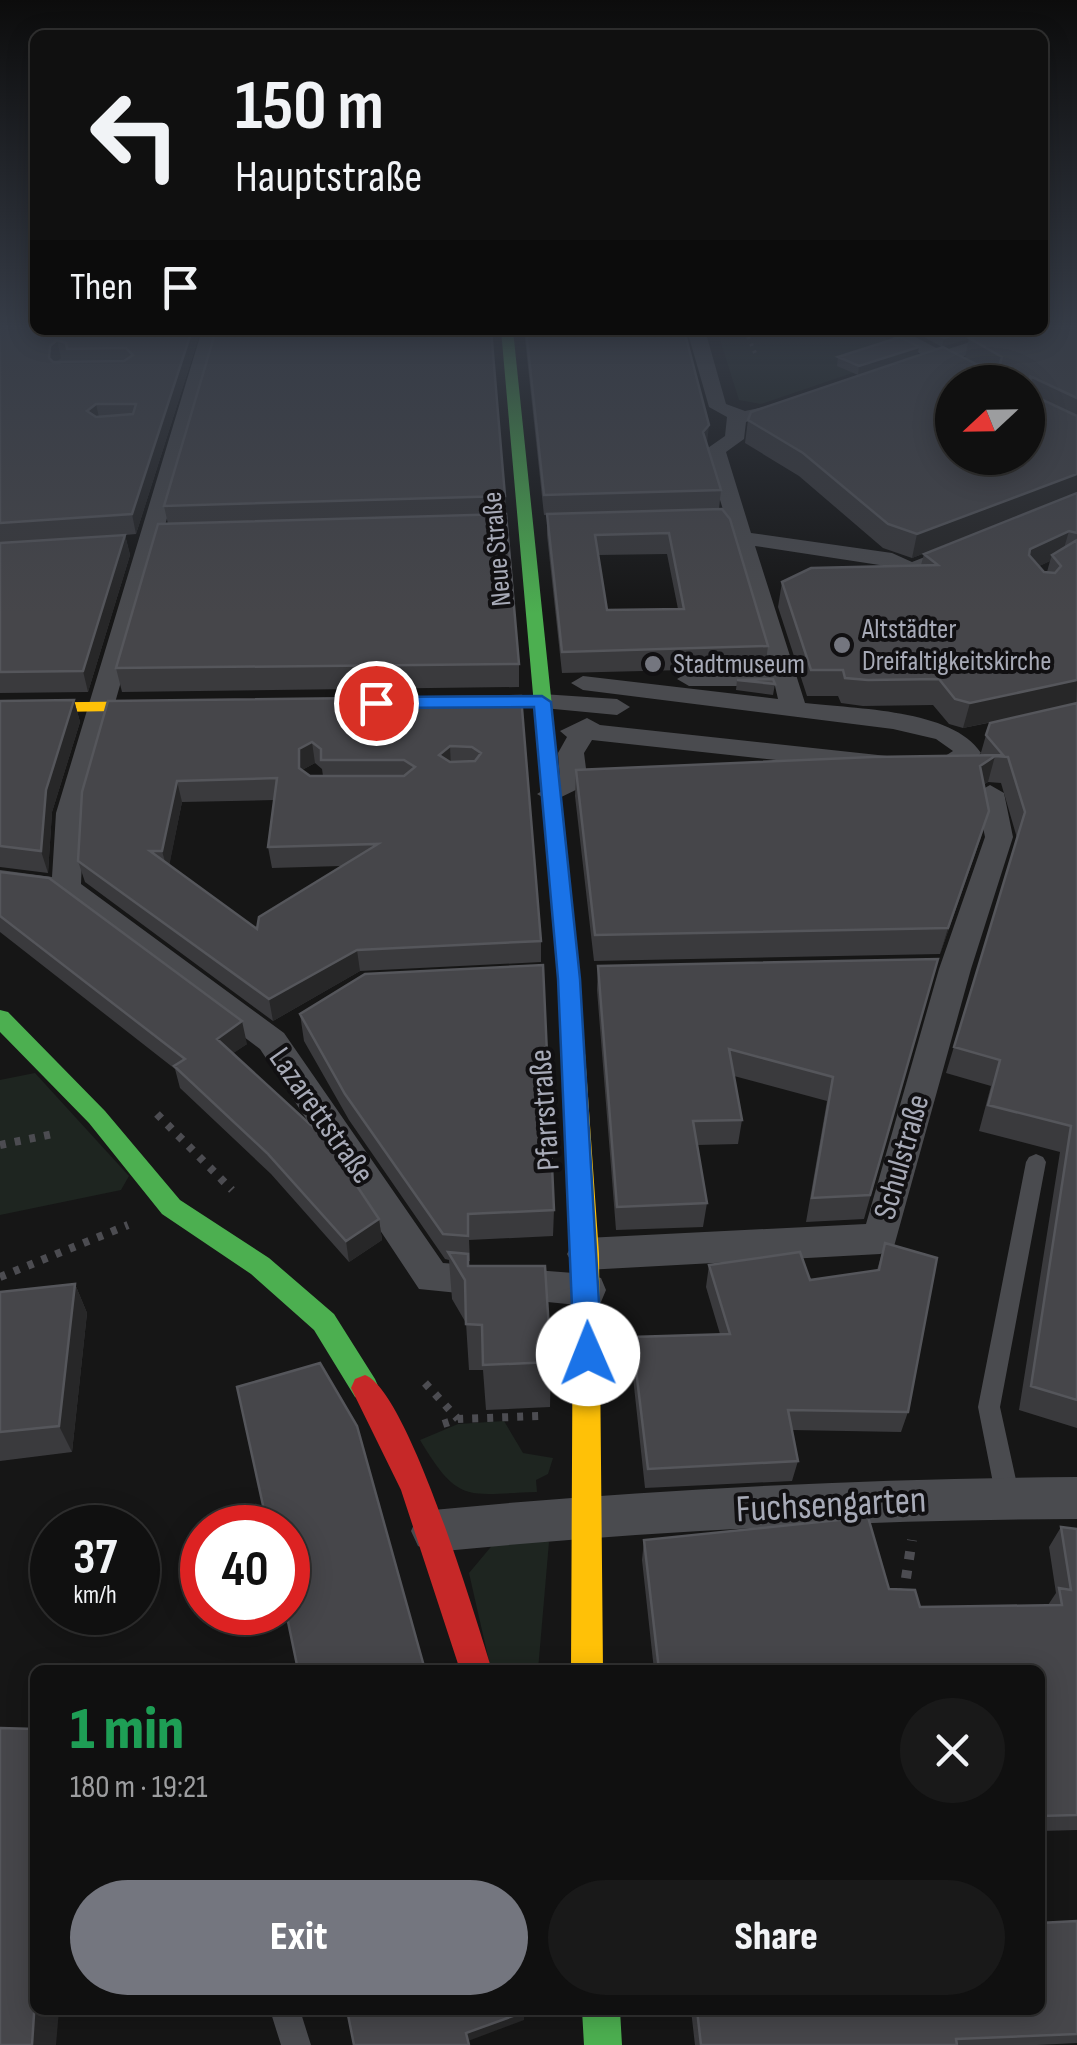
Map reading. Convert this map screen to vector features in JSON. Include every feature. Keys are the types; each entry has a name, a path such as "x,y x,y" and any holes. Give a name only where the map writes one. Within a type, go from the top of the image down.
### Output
{"street":[{"path":"66,888 70,814 184,422"},
{"name":"Neue Straße","path":"515,422 533,702"},
{"path":"736,422 734,439 716,450 794,709"},
{"path":"672,520 728,518 742,538 892,560 911,570 962,550"},
{"path":"785,679 577,683 894,721 945,733 961,742 968,753 948,766 887,775 789,778"},
{"path":"533,702 650,710 870,743 961,742 991,737"},
{"name":"Pfarrstraße","path":"533,702 573,788 569,979 587,1290 588,1665"},
{"path":"0,708 193,706"},
{"path":"573,788 571,753 582,730 758,747 915,768"},
{"name":"Schulstraße","path":"586,1254 880,1239 954,969 999,837 990,794"},
{"name":"Lazarettstraße","path":"0,880 66,888 272,1041 432,1278 587,1290"},
{"path":"915,970 954,969"},
{"path":"530,977 603,978"},
{"path":"0,1018 97,1117 171,1208 260,1266 324,1322 398,1441 433,1531 474,1665"},
{"path":"272,1041 301,1023"},
{"name":"Fuchsengarten","path":"433,1531 585,1516 919,1499 1077,1498"},
{"path":"601,2015 603,2045"}],"lane":[{"path":"1008,1498 989,1407 1036,1162"},
{"path":"287,2015 296,2045"}],"path":[{"path":"0,1277 171,1208"},
{"path":"398,1441 458,1418 590,1418"},
{"path":"890,1599 902,1598 919,1499"}],"shaded area":[{"path":"35,1073 129,1176 121,1190 0,1215 0,1080"},
{"path":"504,1421 523,1453 553,1458 548,1474 536,1480 537,1492 466,1491 445,1476 420,1440 458,1424"},
{"path":"540,1538 549,1542 538,1665 490,1665 469,1573 495,1542"}],"building":[{"path":"0,422 162,422 132,514 0,523"},
{"path":"189,422 499,422 505,496 164,506"},
{"path":"536,422 708,422 703,432 721,490 544,495"},
{"path":"752,422 935,422 935,475 1045,475 1045,422 1077,422 1077,474 917,534 888,524 803,453"},
{"path":"1077,493 1077,533 1069,531 1030,549 1029,555 1044,572 1055,573 1061,566 1052,555 1077,540 1077,680 970,703 955,699 939,679 868,680 845,678 843,670 811,670 782,582 811,568 938,565 924,554"},
{"path":"722,509 730,519 768,646 562,652 547,514","holes":["669,533 684,609 607,610 595,535"]},
{"path":"506,514 519,664 116,668 158,524"},
{"path":"125,535 83,671 0,672 0,543"},
{"path":"773,679 775,684 737,680"},
{"path":"521,696 541,941 357,950 269,999 78,861 82,792 108,701","holes":["312,742 321,749 321,760 404,760 415,767 404,776 310,776 299,768 299,749","450,746 472,747 481,753 475,761 450,762 439,755","277,778 268,847 378,844 259,917 257,929 150,851 162,851 177,781"]},
{"path":"74,700 46,790 41,851 0,846 0,701"},
{"path":"1077,703 1077,1400 1031,1386 1071,1126 988,1105 1000,1060 954,1047 1025,812 1008,757 995,756 980,766 989,811 948,928 595,935 576,770 1003,755 986,735 990,723"},
{"path":"0,872 49,878 242,1021 217,1039 325,1138 379,1219 346,1241 267,1153 174,1066 185,1059 0,916"},
{"path":"938,959 870,1195 812,1198 833,1077 729,1049 742,1120 693,1121 707,1203 617,1207 598,966"},
{"path":"543,965 554,1210 468,1214 468,1236 443,1234 345,1094 300,1014 365,974"},
{"path":"885,1243 937,1258 908,1412 788,1410 798,1461 648,1469 632,1337 730,1334 709,1265 800,1252 810,1280 879,1270"},
{"path":"448,1252 468,1254 468,1266 545,1266 551,1362 483,1365 482,1325 466,1324 465,1280"},
{"path":"75,1284 59,1426 0,1432 0,1292"},
{"path":"320,1363 357,1426 424,1665 297,1665 291,1635 310,1635 310,1505 263,1505 237,1387"},
{"path":"868,1517 889,1589 915,1590 920,1607 1062,1605 1059,1588 1071,1590 1061,1527 1077,1529 1077,1815 1045,1816 1045,1665 658,1665 644,1540"},
{"path":"0,1728 30,1729 32,2045 0,2045"},
{"path":"1077,1921 1077,2034 956,2039 957,2045 701,2045 698,2015 1045,2015 1045,1923"},
{"path":"348,2015 516,2015 466,2033 469,2045 354,2045"}],"traffic: fast":[{"path":"516,422 568,967"},
{"path":"0,1018 97,1117 171,1207 260,1266 324,1322 365,1388"},
{"path":"601,2015 603,2045"}],"traffic: slow":[{"path":"0,708 168,706"},
{"path":"568,967 586,1254 587,1665"}],"traffic: jam":[{"path":"365,1388 416,1490 474,1665"}],"place":[{"name":"Altstädter Dreifaltigkeitskirche","path":"842,645"},
{"name":"Stadtmuseum","path":"653,664"}],"route":[{"path":"376,703 542,702 569,979 586,1254 588,1354"}]}
